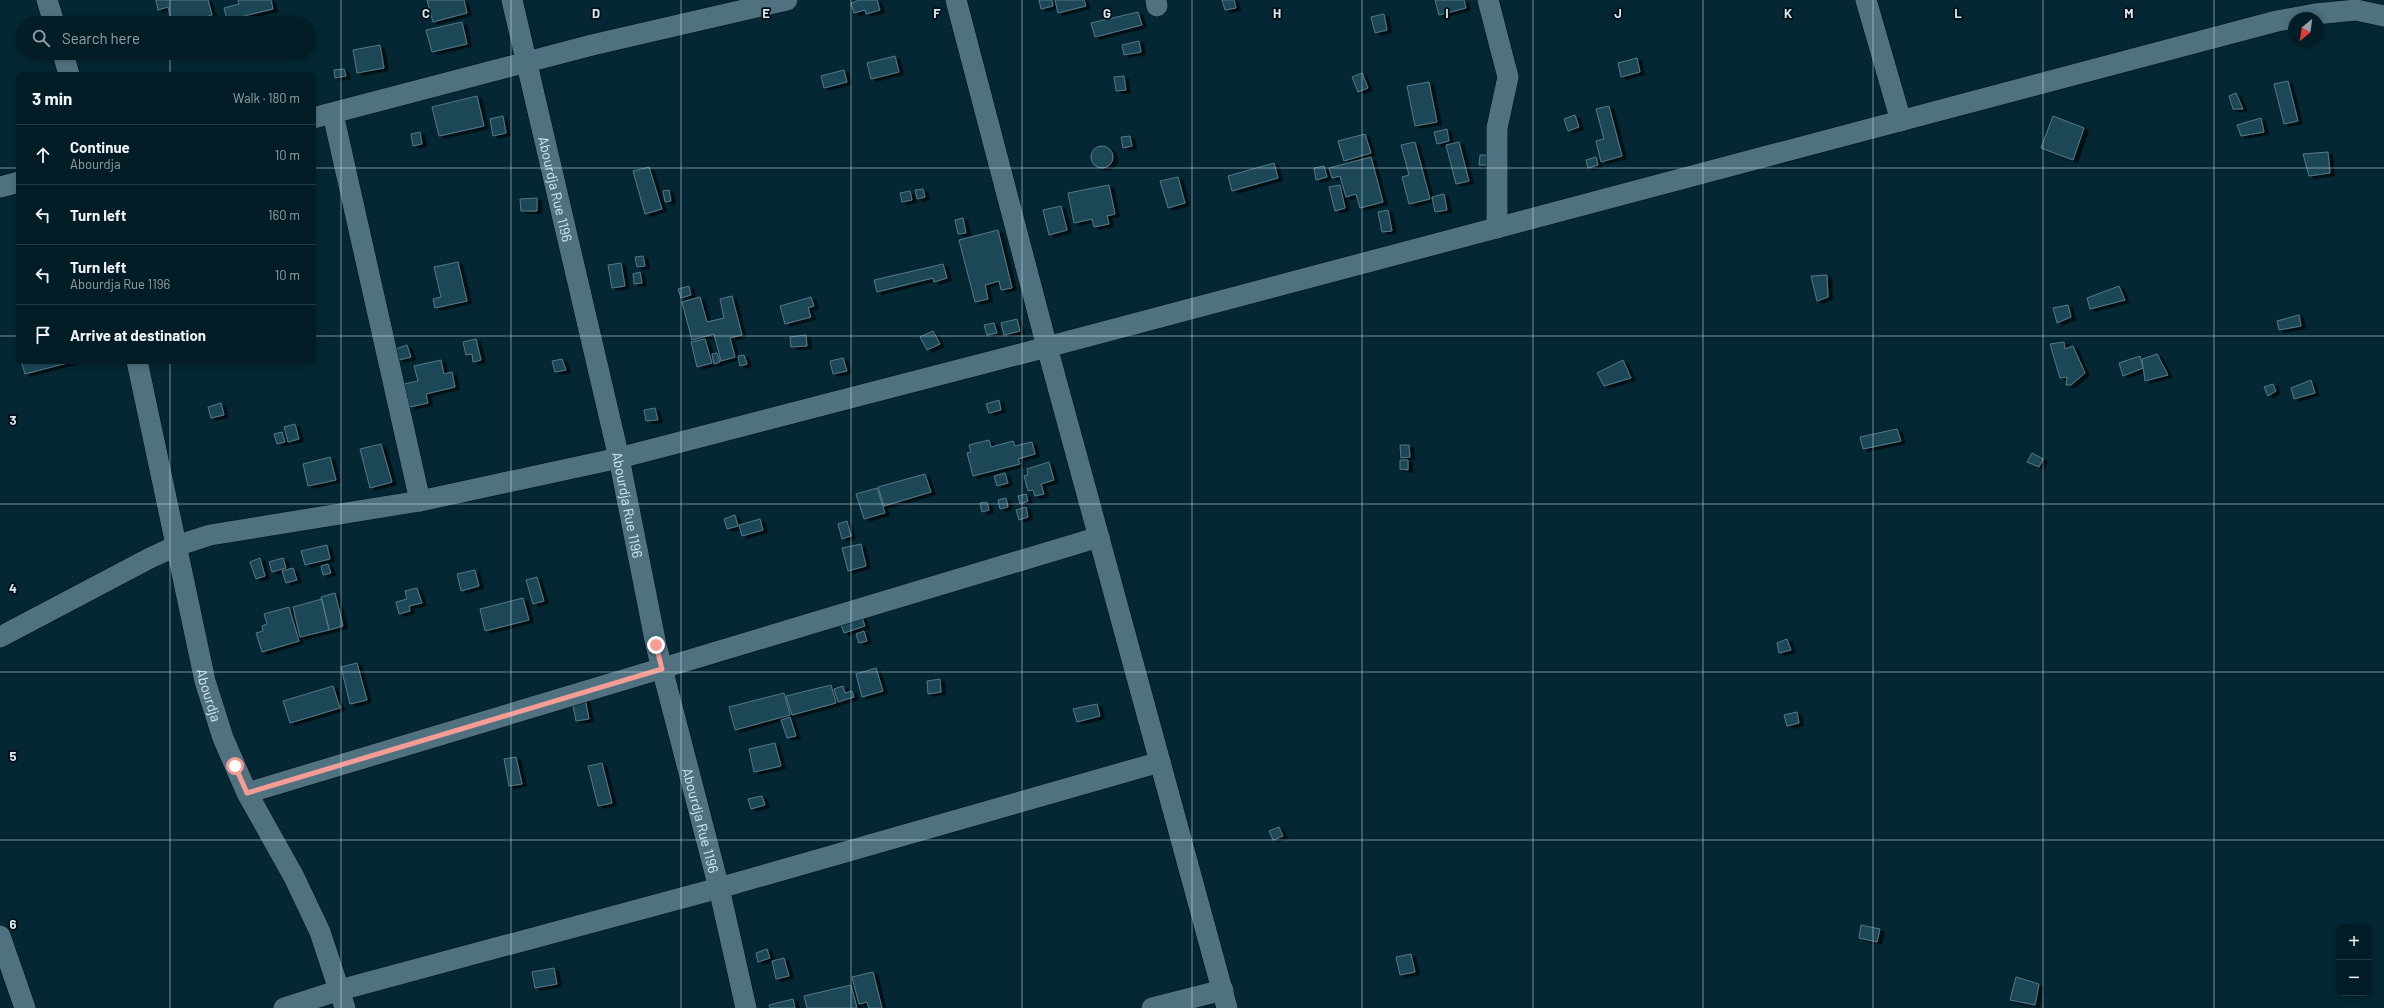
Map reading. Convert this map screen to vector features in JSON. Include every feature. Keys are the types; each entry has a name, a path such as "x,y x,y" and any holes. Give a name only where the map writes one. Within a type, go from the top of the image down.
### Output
{"street":[{"path":"47,0 52,16"},
{"name":"Abourdja Rue 1196","path":"512,0 619,458 662,669 719,888 746,1008"},
{"path":"420,501 323,116 592,45 787,0"},
{"path":"956,0 1047,347 1225,999 1152,1008"},
{"path":"1488,0 1508,76 1497,128 1497,228"},
{"path":"1866,0 1901,121"},
{"path":"0,637 150,558 176,546 210,535 420,501 619,458 1047,347 2277,20 2356,10 2384,16"},
{"path":"65,60 68,72"},
{"path":"0,187 16,183"},
{"name":"Abourdja","path":"138,364 205,681 223,738 247,793 308,904 331,961 343,999"},
{"path":"247,793 1099,537"},
{"path":"284,1008 343,999 719,888 1160,762"},
{"path":"0,936 25,1008"}],"building":[{"path":"156,0 208,0 212,15 170,16 168,7 158,10"},
{"path":"238,0 271,0 273,9 244,16 226,16 224,8 239,4"},
{"path":"427,0 464,0 467,13 433,22"},
{"path":"860,0 877,0 880,10 866,14 865,10 854,13 851,3"},
{"path":"1039,0 1052,0 1053,6 1041,9"},
{"path":"1055,0 1084,0 1086,6 1058,13"},
{"path":"1222,0 1234,0 1236,8 1225,10"},
{"path":"1435,0 1464,0 1466,8 1439,15"},
{"path":"1138,12 1142,25 1095,37 1091,23"},
{"path":"1384,14 1387,30 1375,33 1371,17"},
{"path":"462,22 467,44 432,52 426,30"},
{"path":"1139,41 1141,52 1124,55 1122,45"},
{"path":"380,45 384,68 357,73 353,50"},
{"path":"895,56 899,72 871,79 867,63"},
{"path":"1637,58 1640,72 1621,77 1618,63"},
{"path":"344,69 346,76 335,78 334,70"},
{"path":"844,70 847,82 824,88 821,76"},
{"path":"1362,73 1368,88 1358,92 1352,77"},
{"path":"1124,76 1126,90 1116,91 1114,77"},
{"path":"2288,81 2298,121 2284,124 2274,84"},
{"path":"1429,82 1437,122 1415,126 1407,86"},
{"path":"2236,93 2243,109 2233,109 2229,96"},
{"path":"477,96 484,126 439,136 432,107"},
{"path":"1609,106 1622,156 1601,162 1596,141 1604,139 1596,109"},
{"path":"1575,115 1579,127 1568,131 1564,119"},
{"path":"503,116 506,133 493,136 490,119"},
{"path":"2053,116 2084,128 2073,160 2041,148"},
{"path":"2261,118 2264,132 2241,136 2237,125"},
{"path":"1447,129 1449,141 1437,144 1434,132"},
{"path":"420,132 422,144 413,146 411,134"},
{"path":"1365,134 1371,153 1344,161 1338,141"},
{"path":"1130,136 1132,146 1123,148 1121,137"},
{"path":"1415,142 1430,199 1409,204 1402,177 1409,175 1401,145"},
{"path":"1459,142 1469,181 1456,184 1446,145"},
{"path":"1102,146 1110,149 1113,157 1110,165 1102,168 1094,165 1091,157 1094,149"},
{"path":"2328,152 2330,173 2309,176 2303,154"},
{"path":"1480,155 1487,155 1487,165 1479,165"},
{"path":"1371,157 1383,202 1360,208 1356,194 1346,197 1340,176 1332,178 1329,168"},
{"path":"1596,157 1598,165 1588,168 1586,160"},
{"path":"1274,163 1278,178 1232,191 1228,176"},
{"path":"1324,166 1327,177 1316,180 1314,168"},
{"path":"649,167 662,209 645,214 633,171"},
{"path":"1178,177 1185,203 1168,208 1160,181"},
{"path":"1109,185 1115,214 1107,216 1109,224 1094,227 1092,219 1074,223 1068,193"},
{"path":"1340,185 1345,208 1335,211 1329,187"},
{"path":"923,189 925,197 917,199 915,190"},
{"path":"669,190 671,201 665,202 663,191"},
{"path":"910,191 912,200 902,202 900,193"},
{"path":"1444,194 1447,210 1435,212 1432,197"},
{"path":"537,198 537,211 521,211 520,199"},
{"path":"1061,206 1067,230 1049,235 1043,210"},
{"path":"1388,210 1392,231 1382,232 1378,212"},
{"path":"963,218 966,233 958,234 955,220"},
{"path":"998,230 1012,288 1001,290 999,281 985,285 988,299 975,302 959,240"},
{"path":"643,256 645,266 637,267 635,257"},
{"path":"458,262 467,301 435,308 433,299 441,297 434,267"},
{"path":"621,263 625,286 612,288 608,265"},
{"path":"943,264 947,278 934,282 933,278 877,292 874,280"},
{"path":"640,272 642,283 634,284 633,274"},
{"path":"1827,275 1828,297 1817,301 1811,276"},
{"path":"689,286 691,295 681,298 678,289"},
{"path":"2119,286 2125,300 2090,309 2087,298"},
{"path":"732,296 742,335 730,338 735,357 721,361 714,334 692,340 682,302 700,297 707,322 724,318 720,299"},
{"path":"811,297 814,306 808,308 811,317 785,324 780,306"},
{"path":"2068,305 2071,317 2057,323 2053,308"},
{"path":"2299,315 2301,326 2279,330 2277,321"},
{"path":"1017,319 1020,331 1004,335 1001,323"},
{"path":"994,323 997,333 987,335 984,325"},
{"path":"933,331 940,344 927,350 920,337"},
{"path":"806,335 807,346 791,347 790,337"},
{"path":"476,339 481,360 473,362 472,354 466,355 463,342"},
{"path":"705,339 712,363 697,367 691,342"},
{"path":"2064,342 2065,349 2073,346 2085,373 2071,385 2066,385 2067,377 2060,378 2050,344"},
{"path":"407,345 411,357 399,360 396,349"},
{"path":"717,353 720,362 714,364 712,354"},
{"path":"2157,354 2168,375 2145,381 2142,359"},
{"path":"744,355 747,364 740,366 738,356"},
{"path":"2140,356 2143,368 2123,376 2119,363"},
{"path":"843,358 847,371 833,374 830,361"},
{"path":"562,359 566,370 555,372 552,361"},
{"path":"441,360 444,374 452,372 455,387 426,394 428,403 410,407 404,384 418,381 414,366"},
{"path":"1623,360 1631,378 1604,386 1597,373"},
{"path":"22,364 63,364 25,374"},
{"path":"2311,380 2315,393 2294,399 2291,388"},
{"path":"2273,384 2276,391 2268,396 2264,387"},
{"path":"999,400 1001,410 989,413 986,404"},
{"path":"221,403 224,415 211,418 208,407"},
{"path":"655,408 658,420 646,421 644,410"},
{"path":"295,424 299,439 288,442 284,427"},
{"path":"1897,429 1901,441 1863,449 1860,437"},
{"path":"282,432 285,442 277,444 274,434"},
{"path":"989,440 991,447 1013,441 1015,446 1032,442 1035,454 1018,459 1020,464 973,476 967,453 971,452 969,445"},
{"path":"381,444 392,482 370,488 360,449"},
{"path":"1400,445 1409,445 1410,457 1401,458"},
{"path":"2032,453 2043,459 2039,467 2027,462"},
{"path":"330,457 336,480 308,486 303,464"},
{"path":"1400,460 1408,460 1408,470 1400,469"},
{"path":"1049,462 1054,480 1041,484 1044,494 1035,496 1033,490 1028,491 1024,476 1028,475 1027,469"},
{"path":"1005,473 1008,483 997,486 994,476"},
{"path":"925,474 931,492 884,506 878,487"},
{"path":"877,488 885,513 864,519 856,494"},
{"path":"1026,494 1028,501 1020,504 1018,496"},
{"path":"1006,498 1008,507 1000,509 998,500"},
{"path":"987,502 989,510 982,512 980,503"},
{"path":"1026,507 1028,517 1019,520 1016,510"},
{"path":"735,515 738,526 727,529 724,519"},
{"path":"760,519 763,530 742,536 739,525"},
{"path":"847,521 851,536 842,539 838,524"},
{"path":"861,544 866,566 848,571 842,548"},
{"path":"327,545 330,559 305,565 301,551"},
{"path":"260,558 265,576 256,579 250,562"},
{"path":"283,558 286,568 272,572 269,562"},
{"path":"328,564 331,573 323,575 321,566"},
{"path":"293,568 297,580 286,583 282,571"},
{"path":"475,570 479,586 461,591 457,574"},
{"path":"537,577 544,601 533,604 526,580"},
{"path":"417,588 422,603 409,606 410,611 399,614 396,602 407,599 405,591"},
{"path":"335,593 343,626 329,630 321,597"},
{"path":"523,598 529,620 485,631 480,609"},
{"path":"322,599 329,630 300,637 293,607"},
{"path":"289,607 299,641 262,652 256,633 263,631 262,626 267,624 264,614"},
{"path":"861,615 865,626 844,633 840,622"},
{"path":"864,631 867,641 859,643 856,634"},
{"path":"1787,639 1791,650 1779,653 1777,643"},
{"path":"357,663 367,700 350,704 341,667"},
{"path":"876,668 883,691 862,697 856,674"},
{"path":"940,679 941,692 928,694 927,681"},
{"path":"831,685 836,703 792,715 786,696"},
{"path":"333,686 340,708 290,723 283,701"},
{"path":"843,686 845,693 852,691 854,697 838,702 834,689"},
{"path":"784,693 790,715 735,730 729,707"},
{"path":"585,698 589,719 576,721 572,701"},
{"path":"1097,704 1100,716 1077,722 1073,709"},
{"path":"1797,712 1799,723 1787,726 1784,715"},
{"path":"790,717 796,736 787,738 781,720"},
{"path":"775,743 781,766 754,772 749,749"},
{"path":"516,757 522,784 509,786 504,759"},
{"path":"602,763 612,803 598,806 588,766"},
{"path":"762,796 765,805 751,809 748,799"},
{"path":"1279,827 1283,836 1273,840 1269,831"},
{"path":"1861,925 1880,929 1877,942 1859,938"},
{"path":"767,949 770,958 758,962 756,953"},
{"path":"1411,954 1415,972 1400,975 1396,957"},
{"path":"784,958 789,976 776,979 772,961"},
{"path":"554,968 557,984 535,988 532,972"},
{"path":"873,972 882,1008 869,1008 867,1002 859,1004 852,977"},
{"path":"2016,977 2039,984 2035,1005 2010,1000"},
{"path":"851,985 857,1008 807,1008 804,996"},
{"path":"793,999 795,1008 770,1008 769,1005"}],"route":[{"path":"235,766 247,793 662,669 656,645"}]}
